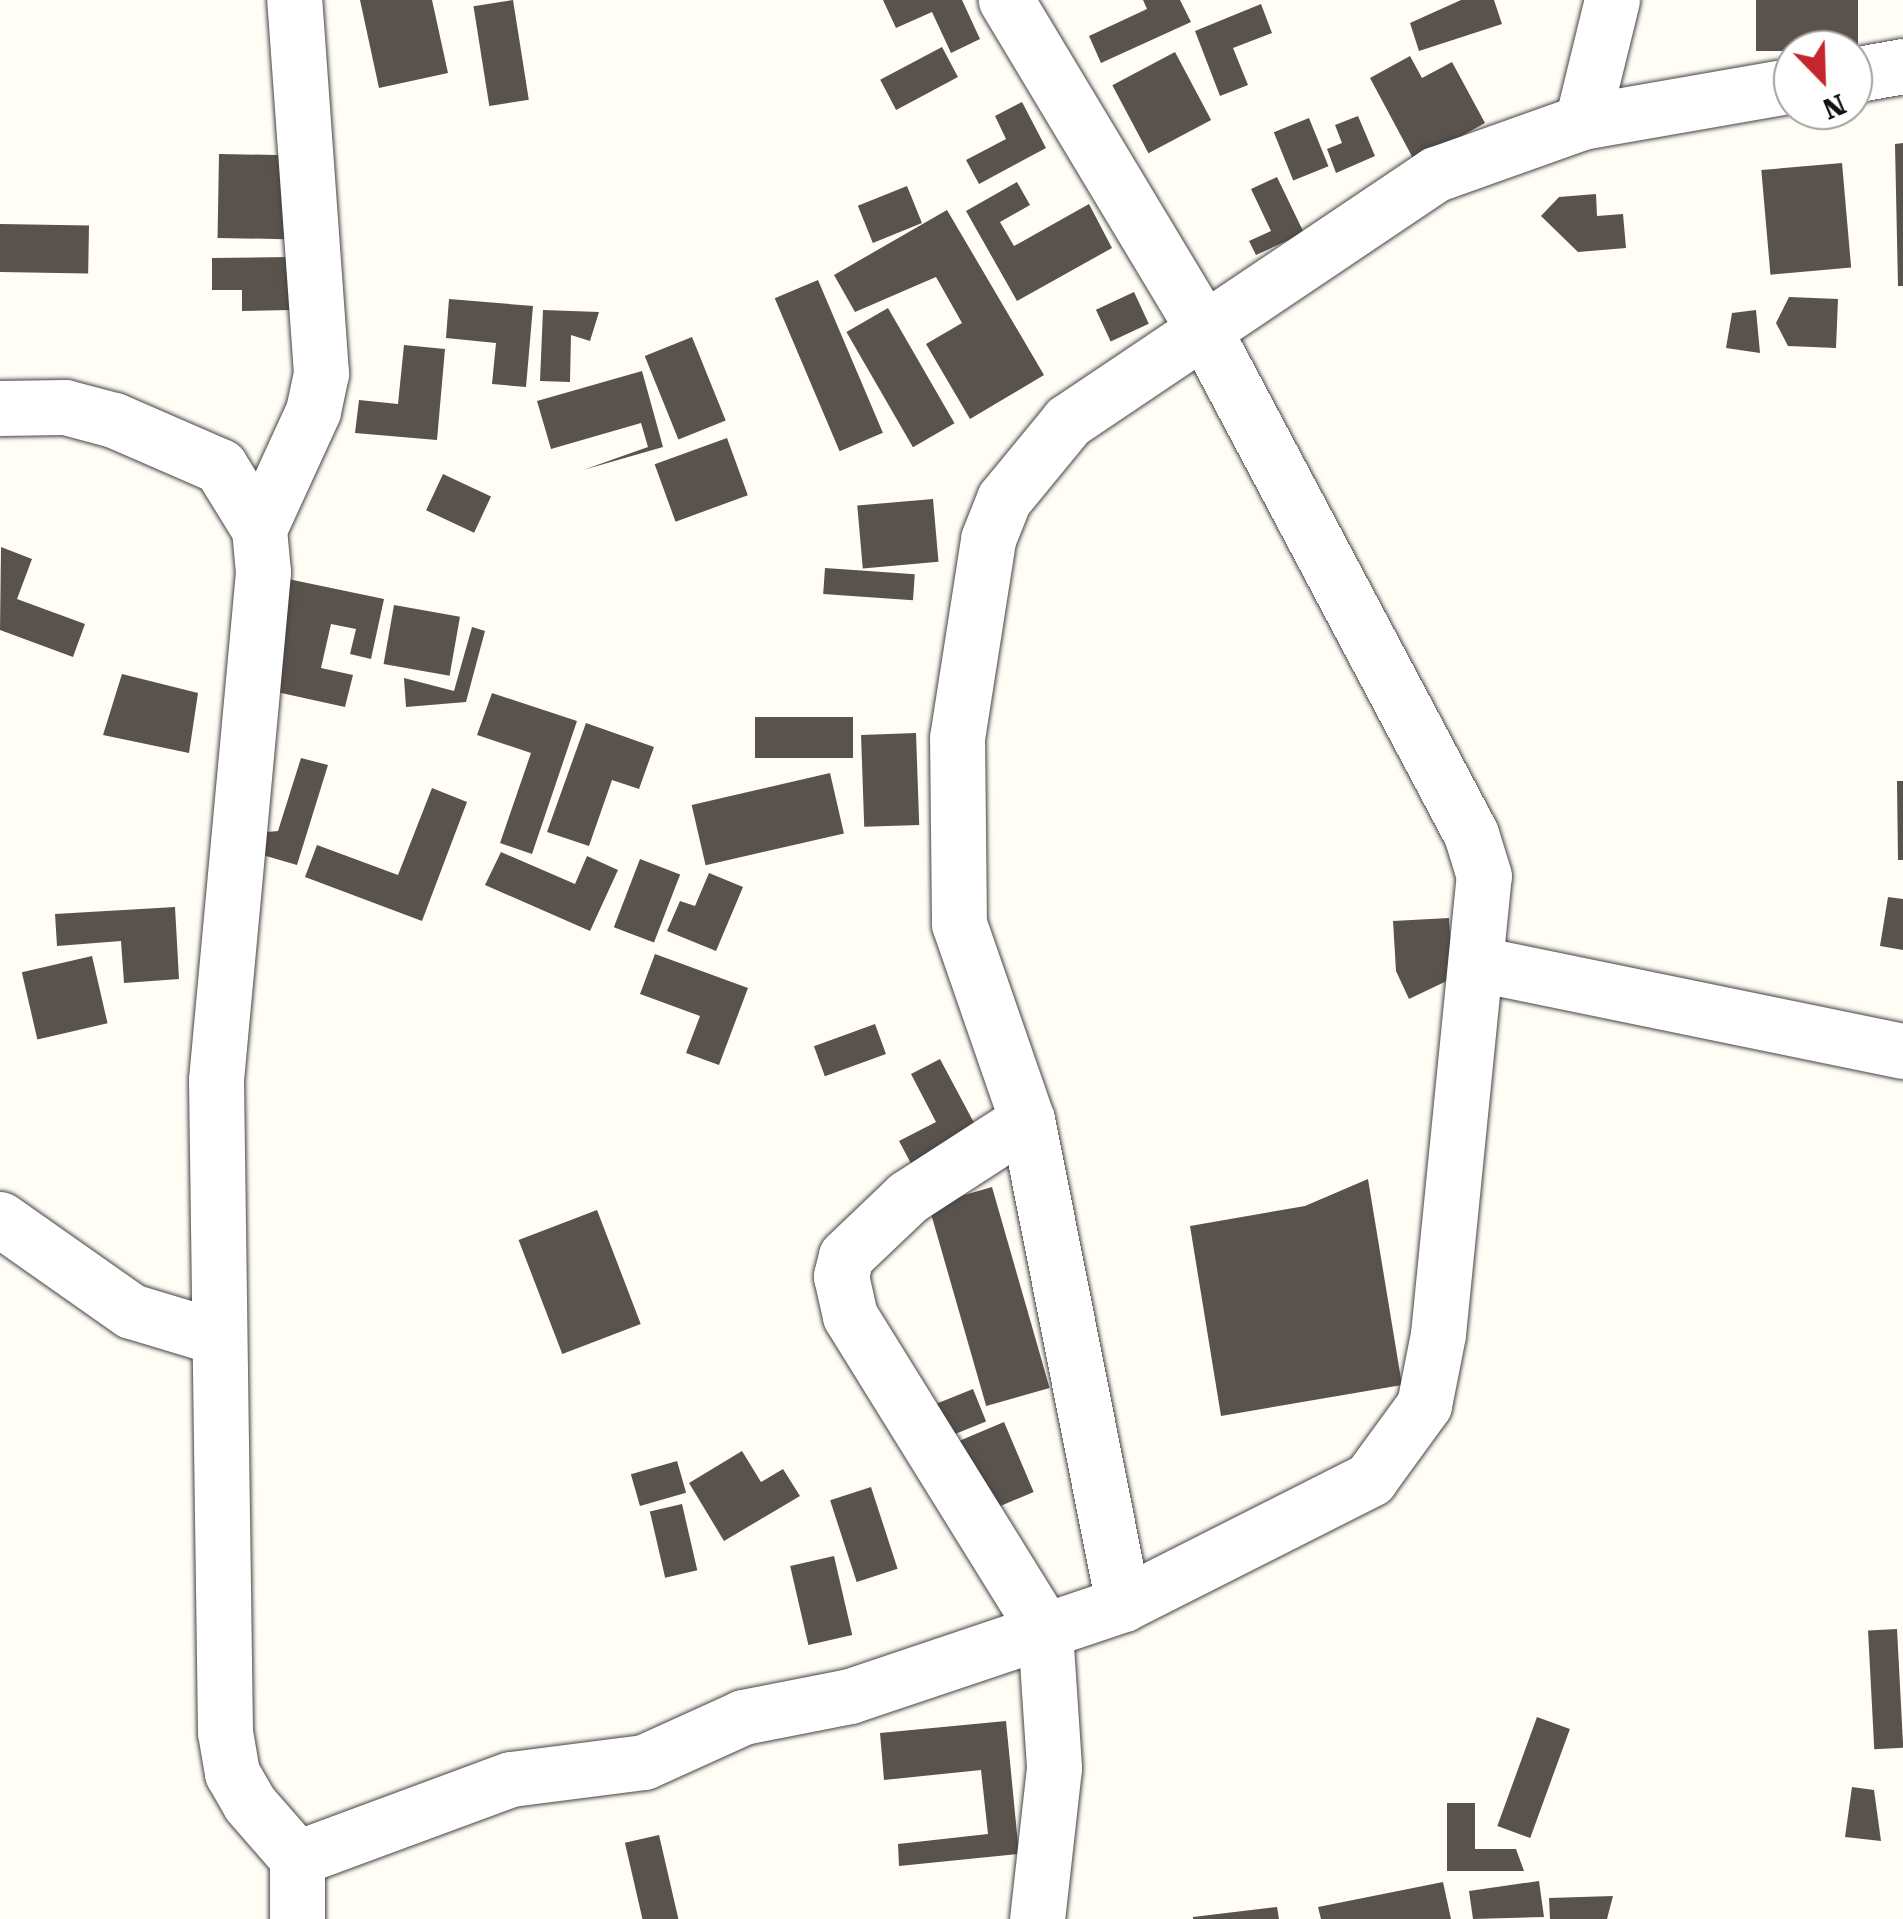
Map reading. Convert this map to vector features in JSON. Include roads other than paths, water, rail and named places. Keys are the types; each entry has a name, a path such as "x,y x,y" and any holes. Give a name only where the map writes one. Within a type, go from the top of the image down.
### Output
{"street":[{"path":"259,529 313,411 321,373 294,0"},
{"path":"297,1858 511,1779 644,1762 743,1717 850,1696 1123,1604 1370,1479 1406,1437 1424,1404 1438,1334 1479,964 1484,876 1471,834 1203,328 1006,0"},
{"path":"1582,122 1612,0"},
{"path":"1873,71 1903,66"},
{"path":"1123,1604 1026,1120 959,924 957,738 988,539 1004,500 1068,421 1436,174 1582,122 1773,89"},
{"path":"0,408 65,407 114,420 220,466 259,529 263,572 216,1080 224,1732 232,1773 250,1803 297,1858 297,1919"},
{"path":"1479,964 1903,1052"},
{"path":"1026,1120 959,1160 864,1236 846,1256 842,1298 1045,1631 1054,1768 1037,1919"},
{"path":"0,1219 131,1311 217,1336"}]}
